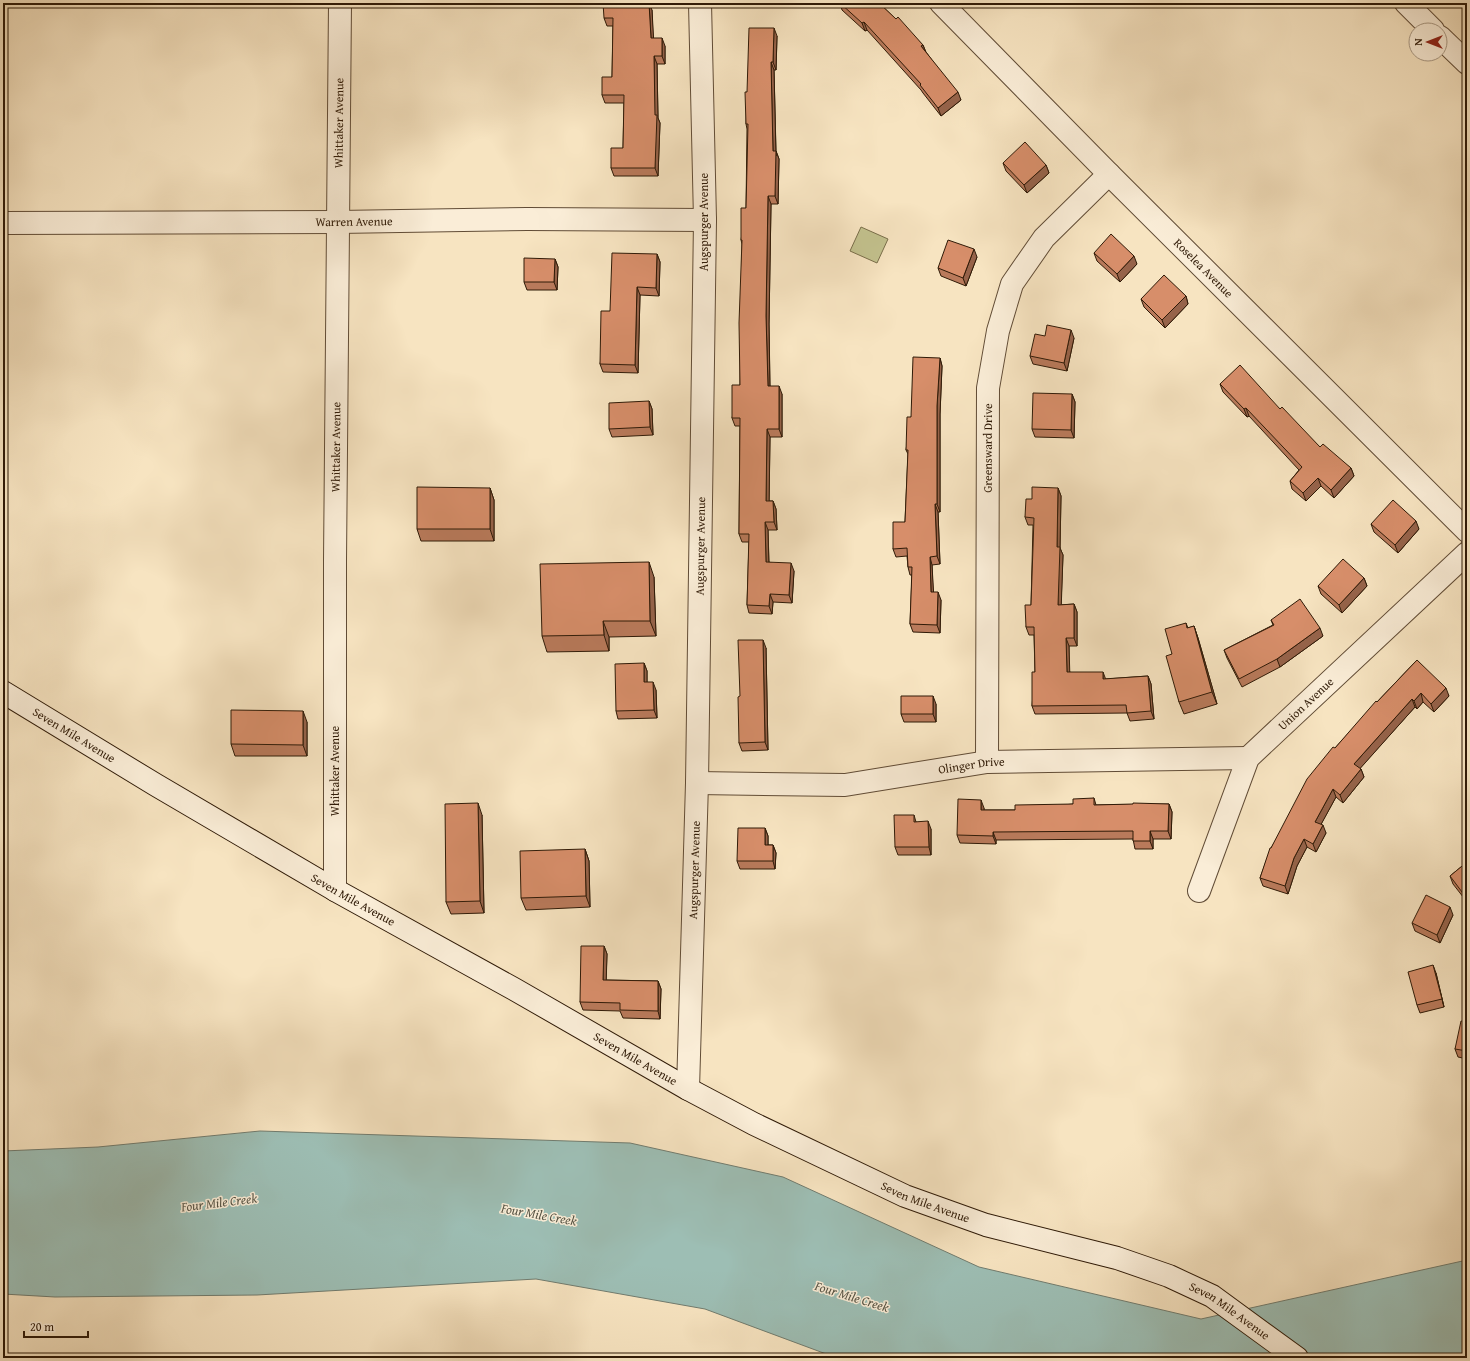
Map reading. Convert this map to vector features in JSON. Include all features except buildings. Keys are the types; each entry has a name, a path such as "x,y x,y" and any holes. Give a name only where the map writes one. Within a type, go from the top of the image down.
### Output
{"street":[{"name":"Whittaker Avenue","path":"335,890 335,561 340,3"},
{"name":"Augspurger Avenue","path":"688,1089 697,783 705,220 700,3"},
{"name":"Roselea Avenue","path":"941,3 1467,531"},
{"path":"1406,3 1425,22"},
{"path":"1448,45 1467,63"},
{"name":"Greensward Drive","path":"987,762 988,388 998,331 1012,284 1044,238 1110,174"},
{"name":"Warren Avenue","path":"3,223 338,222 527,219 705,220"},
{"name":"Union Avenue","path":"1199,891 1248,758 1467,552"},
{"name":"Seven Mile Avenue","path":"3,692 156,785 335,890 514,989 688,1089 754,1124 905,1196 986,1225 1117,1258 1169,1276 1212,1296 1297,1358"},
{"name":"Olinger Drive","path":"697,783 845,785 987,762 1248,758"}],"shaded area":[{"path":"861,227 888,239 877,263 850,251"}],"water":[{"name":"Four Mile Creek","path":"260,1131 630,1143 783,1177 979,1267 1201,1319 1467,1260 1467,1358 837,1358 705,1309 536,1279 257,1295 55,1297 3,1294 3,1151 98,1147"}]}
